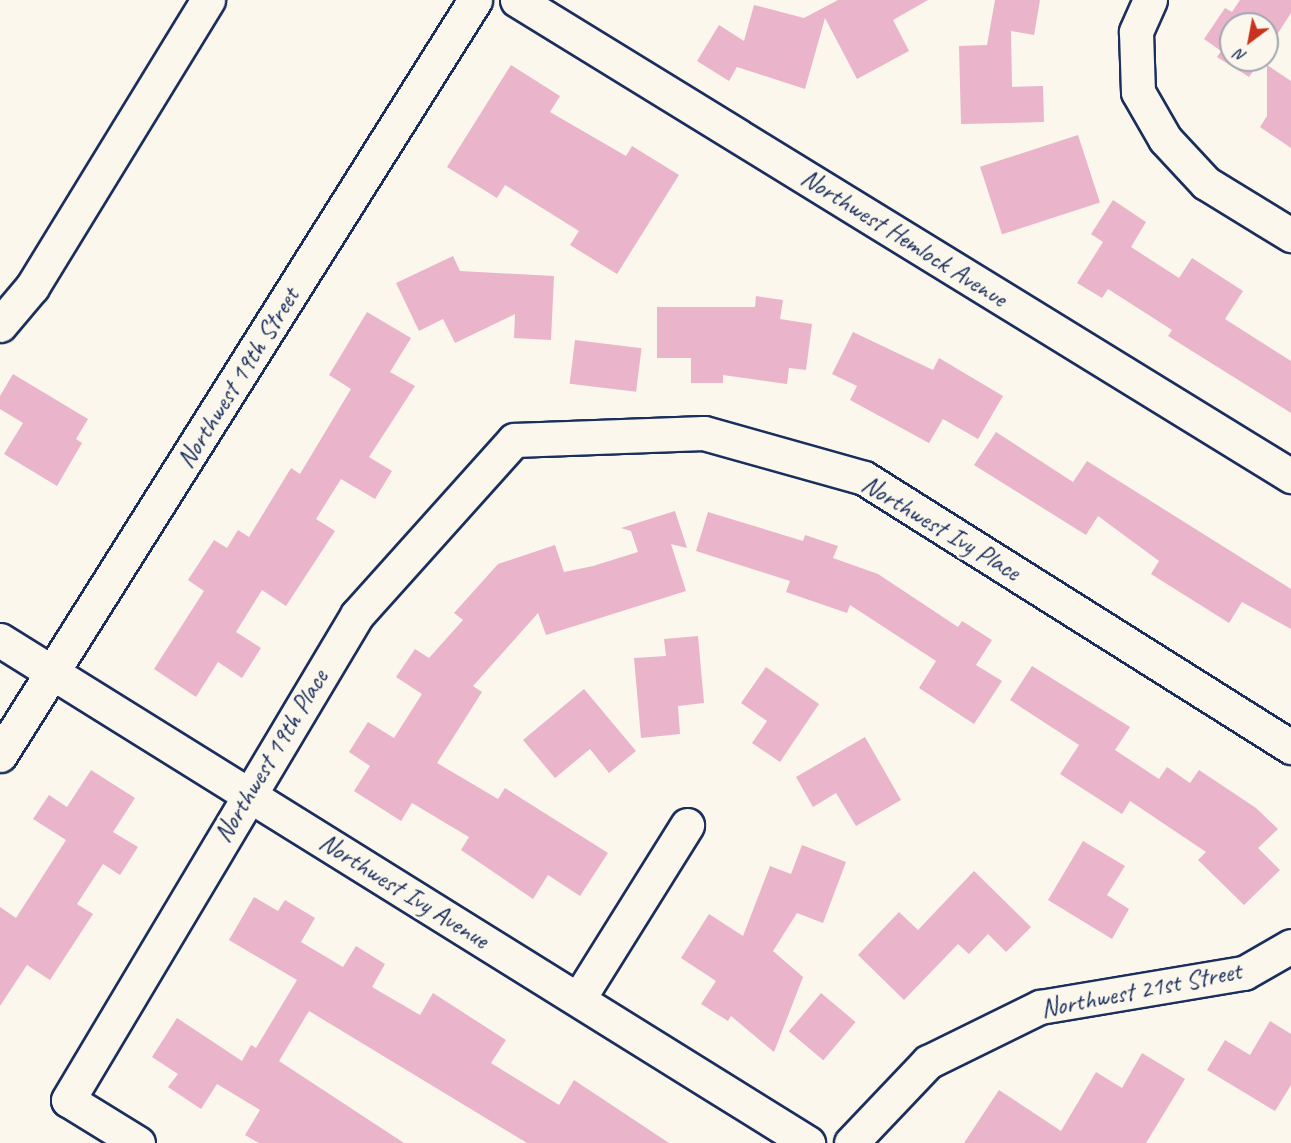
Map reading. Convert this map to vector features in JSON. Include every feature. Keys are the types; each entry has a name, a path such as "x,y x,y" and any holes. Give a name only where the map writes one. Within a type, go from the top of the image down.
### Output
{"street":[{"path":"0,326 32,287 208,0"},
{"name":"Northwest 19th Street","path":"0,755 475,0"},
{"name":"Northwest Hemlock Avenue","path":"517,0 1291,476"},
{"path":"1150,0 1136,32 1138,92 1165,139 1206,183 1291,235"},
{"name":"Northwest Ivy Place","path":"514,440 704,433 864,478 1291,747"},
{"name":"Northwest 19th Place","path":"138,1143 68,1100 247,794 357,615 514,440"},
{"name":"Northwest Ivy Avenue","path":"0,640 579,998 808,1143"},
{"path":"579,998 687,825"},
{"name":"Northwest 21st Street","path":"851,1143 928,1062 1040,1007 1244,973 1291,946"}],"building":[{"path":"838,0 928,0 893,20 909,51 857,79 825,18 805,89 737,67 729,81 697,61 719,25 744,41 754,5 804,18"},
{"path":"995,0 1040,0 1034,35 1011,31 1012,87 1043,86 1044,122 961,124 959,46 987,45"},
{"path":"1240,0 1291,0 1291,13 1279,32 1279,12 1232,12"},
{"path":"1219,17 1219,50 1204,39"},
{"path":"511,65 560,96 550,112 626,156 632,146 679,175 617,274 570,245 579,231 505,185 497,198 447,167"},
{"path":"1241,72 1253,72 1249,77"},
{"path":"1267,72 1278,72 1291,81 1291,148 1260,127 1267,116"},
{"path":"1078,135 1100,203 1002,234 980,167"},
{"path":"1113,200 1146,222 1131,247 1179,278 1192,258 1243,291 1225,319 1291,361 1291,413 1168,336 1172,330 1108,289 1102,298 1077,283 1103,242 1091,234"},
{"path":"453,256 460,271 554,276 551,340 514,338 515,314 455,343 443,319 419,331 396,283"},
{"path":"756,296 783,300 780,319 812,324 806,370 789,368 787,384 723,375 723,383 691,383 691,358 657,358 657,307 755,307"},
{"path":"367,312 411,338 390,372 415,386 369,457 392,471 375,499 341,479 316,519 335,531 286,606 262,590 236,632 261,648 242,678 218,662 196,697 154,669 204,591 188,580 214,540 227,548 238,530 249,537 291,468 300,474 351,389 329,375"},
{"path":"853,332 933,370 939,358 1003,396 978,439 943,419 929,443 850,400 857,386 832,374"},
{"path":"575,340 642,348 636,392 570,384"},
{"path":"13,374 88,419 76,439 82,443 57,486 4,454 23,423 0,409 0,396"},
{"path":"996,432 1073,482 1087,461 1291,589 1291,629 1242,602 1229,623 1151,574 1159,561 1098,516 1086,535 974,465"},
{"path":"675,511 687,548 671,544 686,591 546,635 538,613 473,686 482,692 437,763 498,799 505,788 608,853 580,896 548,875 533,899 461,850 469,837 412,803 401,821 354,791 370,766 349,752 368,722 394,738 422,694 396,677 415,649 429,658 463,620 454,613 498,564 555,545 564,572 593,566 638,552 631,531 621,528"},
{"path":"708,512 803,541 805,535 838,546 833,558 878,574 958,627 962,621 992,640 976,665 1002,681 974,724 919,688 936,661 850,605 847,613 786,592 790,581 696,551"},
{"path":"698,636 704,703 678,706 680,734 641,738 634,658 666,656 664,639"},
{"path":"1032,666 1130,727 1115,750 1159,779 1167,767 1190,783 1199,770 1256,808 1278,829 1258,848 1280,870 1244,905 1198,860 1206,852 1130,801 1122,814 1060,774 1079,745 1010,700"},
{"path":"766,667 819,704 780,762 752,743 767,721 741,703"},
{"path":"584,689 636,751 609,773 590,749 555,778 523,740"},
{"path":"865,737 901,800 856,826 836,793 813,807 796,777"},
{"path":"91,770 135,798 113,832 138,847 120,875 103,864 77,904 93,914 50,980 27,965 0,1006 0,907 16,918 66,840 33,819 49,795 67,807"},
{"path":"1083,841 1125,866 1107,895 1129,909 1112,939 1048,900"},
{"path":"802,845 846,862 823,923 797,913 773,951 803,977 774,1052 731,1016 728,1021 701,1004 716,981 681,958 709,914 743,936 770,866 791,874"},
{"path":"974,871 1031,927 1006,952 988,934 969,954 958,944 904,1000 858,955 899,912 918,930"},
{"path":"254,897 278,911 285,900 315,918 301,942 343,967 356,946 385,964 372,987 420,1015 433,993 506,1040 491,1063 559,1105 574,1080 669,1143 527,1143 309,1011 279,1061 404,1143 259,1143 245,1135 260,1110 217,1084 201,1109 168,1087 178,1074 152,1057 177,1018 242,1061 251,1045 256,1048 297,980 229,940"},
{"path":"821,993 855,1022 823,1060 789,1031"},
{"path":"1270,1021 1291,1034 1291,1085 1275,1111 1207,1070 1225,1040 1250,1055"},
{"path":"1142,1053 1185,1079 1146,1143 964,1143 999,1090 1061,1131 1096,1072 1122,1088"}]}
